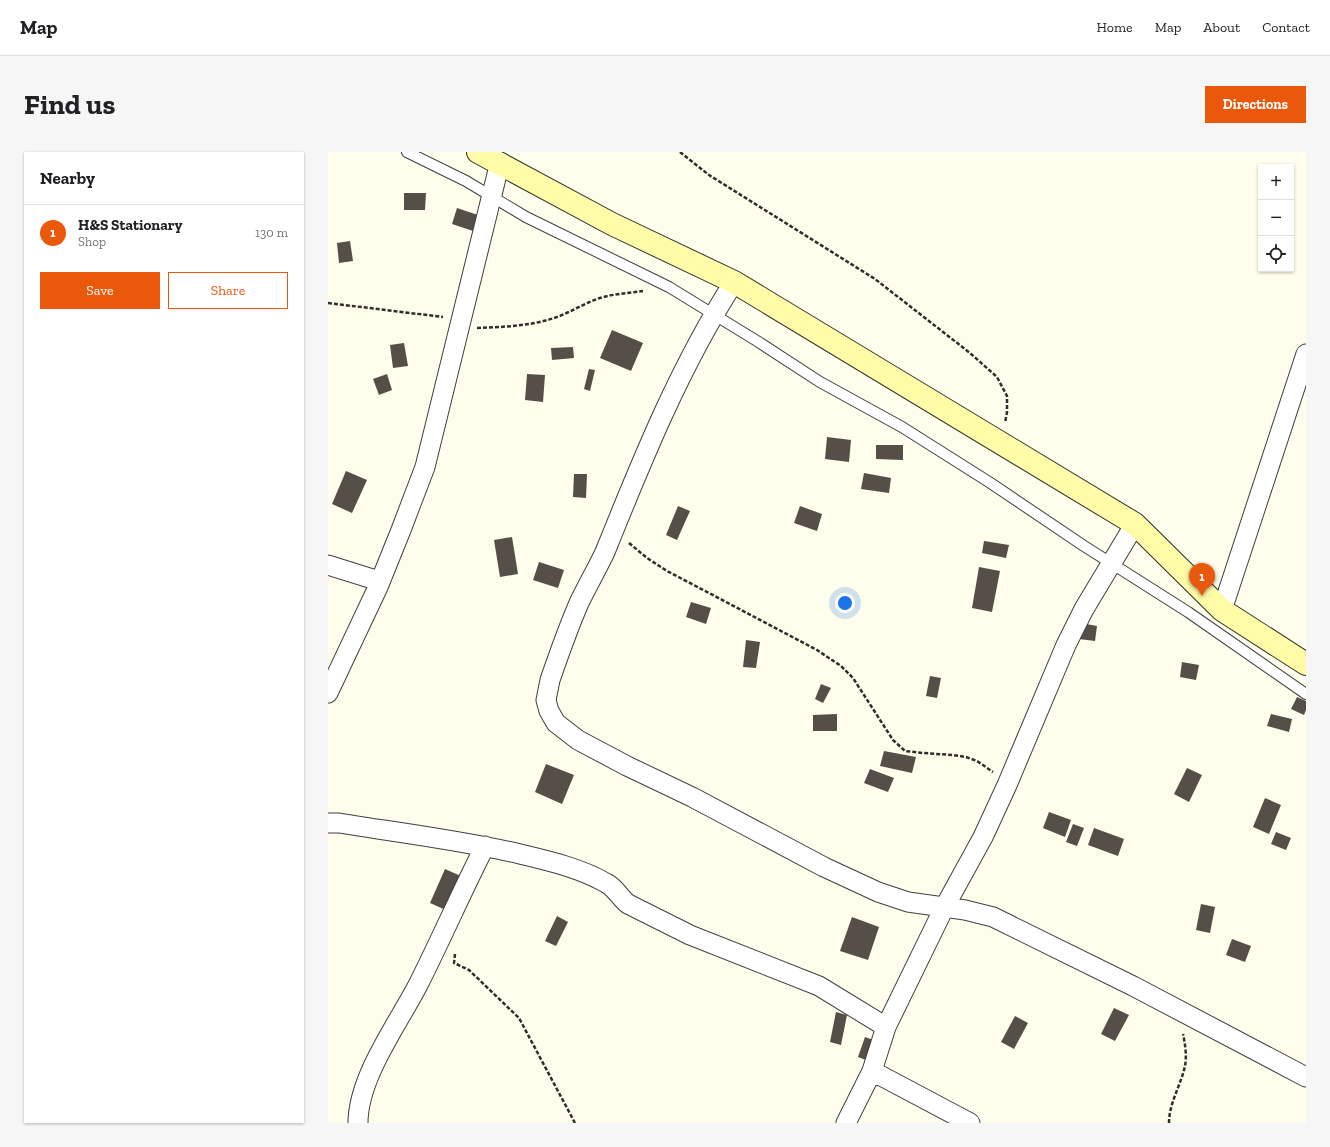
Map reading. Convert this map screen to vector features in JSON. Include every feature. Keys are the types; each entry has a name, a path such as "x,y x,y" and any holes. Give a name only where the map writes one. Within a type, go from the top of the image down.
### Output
{"main road":[{"path":"478,152 500,162 612,224 734,282 1135,524 1222,610 1306,664"}],"street":[{"path":"328,693 378,587 379,581 401,530 425,467 490,197 500,162"},
{"path":"734,282 713,314 686,366 654,436 604,554 579,604 550,680 546,700 549,711 556,723 578,740 627,766 692,797 824,867 892,897 908,902 965,910 993,917 1177,1008 1306,1077"},
{"path":"1222,610 1306,354"},
{"path":"846,1123 872,1071 886,1027 944,908 983,837 1007,785 1066,645 1084,609 1135,524"},
{"path":"328,566 379,581"},
{"path":"328,823 339,823 486,846 539,858 579,871 611,886 623,900 635,907 690,935 819,986 886,1027"},
{"path":"358,1123 358,1114 369,1073 418,984 463,889 486,846"},
{"path":"872,1071 970,1123"}],"lane":[{"path":"407,152 466,181 490,197 526,217 669,287 820,382 902,427 1188,612 1306,694"}],"path":[{"path":"680,152 709,175 875,279 970,353 997,377 1007,396 1007,412 1001,443"},
{"path":"328,303 430,315 460,324 501,327 535,322 563,314 599,298 669,287"},
{"path":"614,530 647,558 667,572 709,592 817,650 841,666 857,684 893,740 905,751 953,755 972,759 986,767 1007,785"},
{"path":"456,948 454,963 469,970 520,1018 575,1123"},
{"path":"1169,1123 1174,1096 1186,1064 1184,1040 1177,1008"}],"building":[{"path":"404,193 426,193 425,210 404,210"},
{"path":"457,208 478,215 473,231 452,224"},
{"path":"350,241 353,261 339,263 337,243"},
{"path":"612,330 643,343 631,371 600,358"},
{"path":"404,343 408,366 393,368 390,345"},
{"path":"573,347 574,358 552,360 551,348"},
{"path":"589,369 595,370 590,391 584,389"},
{"path":"387,374 392,390 379,395 373,379"},
{"path":"527,374 545,375 543,402 525,400"},
{"path":"827,437 851,440 849,462 825,459"},
{"path":"876,445 903,445 903,460 876,459"},
{"path":"346,471 367,480 352,513 332,504"},
{"path":"864,473 891,478 889,493 861,489"},
{"path":"574,474 587,474 586,498 573,497"},
{"path":"678,506 690,511 677,540 666,535"},
{"path":"800,506 822,514 817,531 794,523"},
{"path":"512,537 518,574 500,577 494,540"},
{"path":"984,541 1009,545 1006,558 982,553"},
{"path":"539,562 564,570 558,588 533,580"},
{"path":"979,567 1000,571 992,612 972,608"},
{"path":"691,602 711,608 706,624 686,617"},
{"path":"1081,623 1097,626 1095,641 1079,639"},
{"path":"746,640 760,642 756,668 743,667"},
{"path":"1182,662 1199,665 1196,680 1180,677"},
{"path":"930,676 941,678 937,698 926,696"},
{"path":"821,684 831,688 823,703 815,699"},
{"path":"1297,697 1306,701 1306,710 1304,715 1291,709"},
{"path":"837,714 837,731 813,731 813,715"},
{"path":"1271,714 1292,719 1289,732 1267,726"},
{"path":"884,751 916,757 912,773 880,766"},
{"path":"546,764 574,775 562,804 535,792"},
{"path":"1187,768 1202,775 1189,802 1174,794"},
{"path":"870,769 894,778 888,792 864,783"},
{"path":"1265,798 1281,805 1269,834 1253,827"},
{"path":"1049,812 1071,820 1065,837 1043,828"},
{"path":"1073,824 1084,828 1077,846 1066,842"},
{"path":"1094,828 1124,839 1118,856 1088,845"},
{"path":"1276,832 1291,838 1286,850 1271,844"},
{"path":"445,869 463,877 448,911 430,903"},
{"path":"1201,904 1215,907 1210,933 1196,930"},
{"path":"557,916 568,922 556,946 545,941"},
{"path":"852,917 879,927 868,960 840,951"},
{"path":"1232,939 1251,946 1245,962 1226,955"},
{"path":"1114,1008 1129,1015 1115,1041 1101,1034"},
{"path":"836,1012 847,1015 841,1045 830,1042"},
{"path":"1015,1016 1028,1023 1014,1049 1001,1042"},
{"path":"865,1037 873,1040 866,1060 858,1057"}],"place":[{"name":"H&S Stationary","path":"1202,596"}]}
